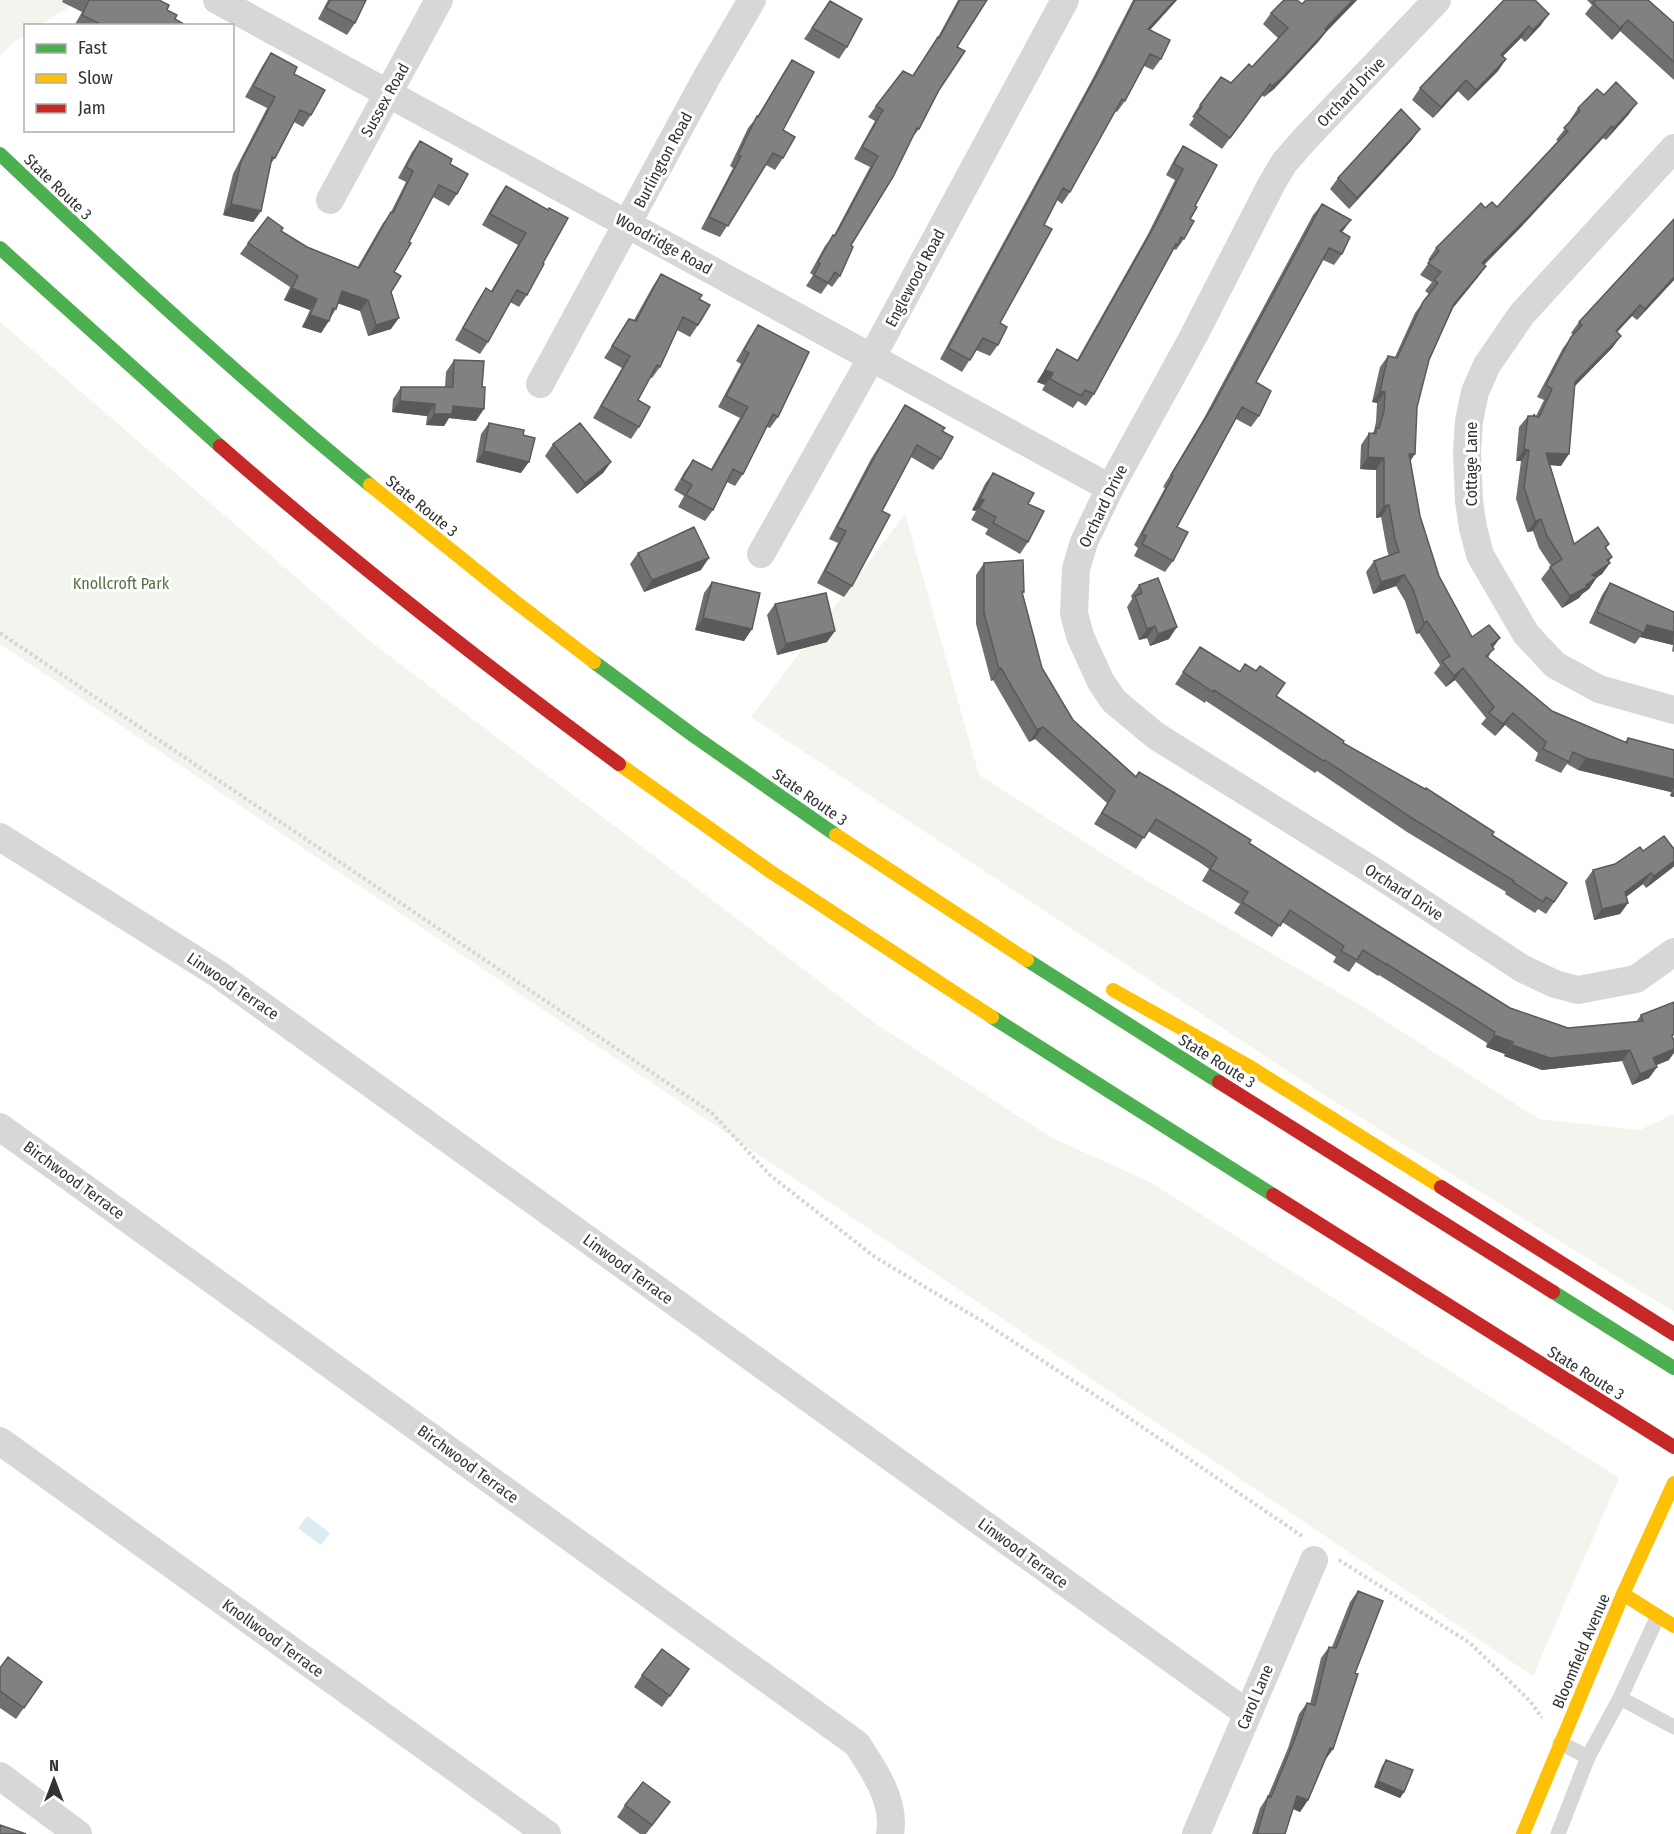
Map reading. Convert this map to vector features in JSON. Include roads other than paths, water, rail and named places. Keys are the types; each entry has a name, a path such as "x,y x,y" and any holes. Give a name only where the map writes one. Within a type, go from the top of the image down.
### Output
{"main road":[{"name":"State Route 3","path":"0,154 92,242 213,352 417,524 626,686 842,839 1081,995 1674,1368"},
{"name":"State Route 3","path":"0,248 122,360 305,520 461,645 656,792 876,943 1674,1447"},
{"path":"842,839 1018,938"},
{"path":"1101,984 1247,1065 1674,1334"},
{"path":"1492,1333 1619,1428"},
{"name":"Bloomfield Avenue","path":"1523,1834 1623,1594 1674,1483"},
{"path":"1623,1594 1674,1626"}],"street":[{"name":"Woodridge Road","path":"217,0 1110,488"},
{"name":"Sussex Road","path":"330,200 440,0"},
{"name":"Burlington Road","path":"540,384 708,75 752,0"},
{"name":"Englewood Road","path":"761,554 872,357 1065,0"},
{"name":"Orchard Drive","path":"1437,0 1284,163 1192,339 1110,488 1084,542 1076,569 1074,613 1080,636 1101,682 1114,701 1156,736 1378,874 1523,969 1555,984 1578,990 1636,979 1674,952"},
{"name":"Cottage Lane","path":"1674,148 1522,314 1487,366 1475,392 1469,421 1467,452 1469,501 1480,555 1526,634 1555,664 1599,689 1674,710"},
{"name":"Linwood Terrace","path":"0,837 218,974 1248,1714"},
{"name":"Birchwood Terrace","path":"0,1127 857,1744 876,1773 888,1802 890,1834"},
{"name":"Knollwood Terrace","path":"0,1441 547,1834"},
{"name":"Carol Lane","path":"1196,1834 1319,1552"},
{"path":"0,1776 78,1834"}],"lane":[{"path":"1558,1834 1588,1757 1620,1698 1658,1616"},
{"path":"1620,1698 1674,1727"},
{"path":"1560,1743 1588,1757"}],"park label":[{"name":"Knollcroft Park","path":"121,583"}]}
